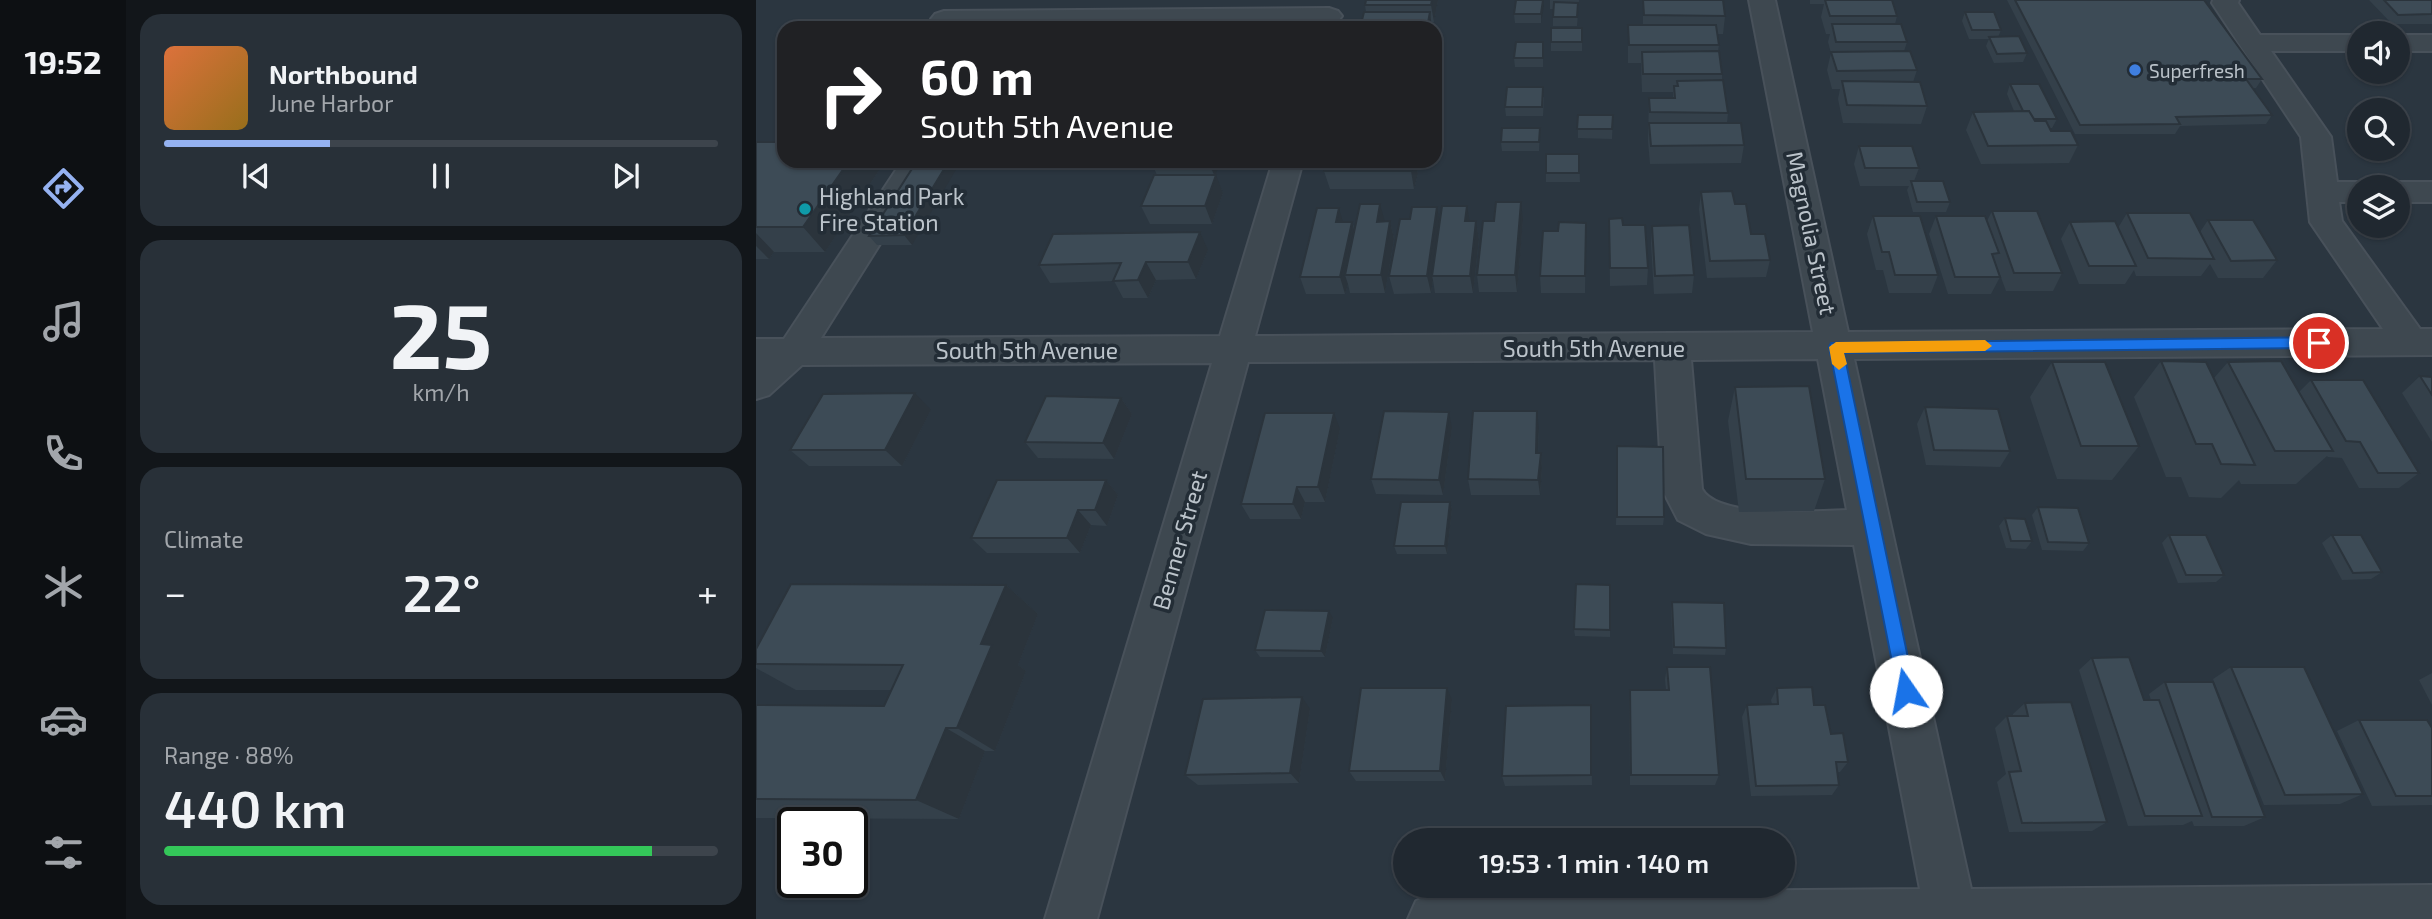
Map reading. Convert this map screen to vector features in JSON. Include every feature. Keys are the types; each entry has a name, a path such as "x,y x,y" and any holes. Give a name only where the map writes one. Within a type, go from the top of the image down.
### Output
{"street":[{"name":"Magnolia Street","path":"1762,0 1952,917"},
{"path":"2226,0 2225,3 2316,137 2326,222 2421,342"},
{"path":"1168,21 1330,15"},
{"path":"947,16 1066,21"},
{"path":"2253,43 2347,43"},
{"path":"2410,43 2432,43"},
{"path":"756,384 794,352 912,168"},
{"name":"Benner Street","path":"1071,919 1286,168"},
{"path":"2322,192 2347,192"},
{"path":"2410,192 2432,192"},
{"name":"South 5th Avenue","path":"756,352 2421,342"},
{"path":"1672,348 1682,489 1692,508 1707,517 1751,527 1872,527"},
{"path":"1434,919 1952,917 2432,911"}],"building":[{"path":"1366,0 1432,0 1431,5 1365,5"},
{"path":"1516,0 1543,0 1541,14 1514,14"},
{"path":"1643,0 1723,0 1725,16 1644,15"},
{"path":"1825,0 1892,0 1897,16 1830,16"},
{"name":"Superfresh","path":"2015,0 2204,0 2262,79 2246,79 2272,115 2176,117 2180,124 2080,125"},
{"path":"2384,0 2432,0 2432,14 2398,15"},
{"path":"1554,2 1578,3 1577,17 1553,17"},
{"path":"1364,12 1430,12 1428,21 1362,21"},
{"path":"1965,12 1994,12 2001,30 1972,30"},
{"path":"1832,24 1901,24 1907,42 1836,42"},
{"path":"1628,25 1716,25 1719,45 1629,45"},
{"path":"1551,28 1582,28 1582,42 1551,42"},
{"path":"2019,36 2027,53 1997,54 1989,37"},
{"path":"1516,42 1543,42 1543,58 1514,58"},
{"path":"1719,51 1722,74 1643,74 1642,52"},
{"path":"1910,51 1917,70 1837,71 1831,52"},
{"path":"1723,80 1728,113 1650,112 1649,98 1675,98 1674,86 1678,86 1677,81"},
{"path":"1842,81 1920,82 1927,106 1847,105"},
{"path":"2010,84 2039,84 2057,119 2034,119 2029,111 2023,111"},
{"path":"1507,87 1543,87 1542,107 1505,107"},
{"path":"2029,111 2035,121 2046,121 2051,131 2071,131 2078,145 1988,146 1973,112"},
{"path":"1578,115 1613,115 1612,129 1577,129"},
{"path":"1649,123 1741,123 1744,145 1651,146"},
{"path":"1502,128 1540,128 1539,142 1501,142"},
{"path":"756,142 777,142 777,168 844,168 803,227 756,227"},
{"path":"1859,146 1912,146 1919,168 1865,168"},
{"path":"1546,154 1579,154 1579,173 1546,173"},
{"path":"913,168 945,168 904,235 869,236"},
{"path":"1325,168 1412,168 1411,171 1324,171"},
{"path":"1154,175 1216,175 1205,206 1141,206"},
{"path":"1911,181 1943,181 1950,202 1917,202"},
{"path":"1732,191 1735,204 1746,204 1751,234 1765,234 1770,260 1710,261 1701,192"},
{"path":"1496,202 1521,202 1515,275 1477,275 1483,221 1494,221"},
{"path":"1360,204 1380,204 1377,222 1390,221 1381,275 1345,275"},
{"path":"1442,206 1467,206 1465,221 1476,221 1470,276 1432,276"},
{"path":"1412,207 1437,207 1427,276 1389,276 1400,219 1410,219"},
{"path":"1317,208 1339,208 1336,222 1352,222 1340,277 1300,277"},
{"path":"1992,211 2037,211 2062,273 2014,273"},
{"path":"2127,213 2190,213 2214,259 2148,258"},
{"path":"1873,216 1920,216 1938,275 1895,275 1889,252 1882,252"},
{"path":"1936,216 1985,216 1999,253 1992,254 2000,277 1955,277"},
{"path":"1622,218 1623,225 1645,225 1648,268 1610,268 1609,219"},
{"path":"2208,220 2253,220 2277,260 2231,261"},
{"path":"2115,221 2136,266 2089,266 2070,222"},
{"path":"1559,222 1586,223 1585,276 1540,276 1543,231 1558,231"},
{"path":"1689,225 1694,275 1655,276 1652,226"},
{"path":"1200,232 1188,262 1146,262 1138,280 1113,281 1121,263 1039,265 1053,234"},
{"path":"2161,361 2206,362 2255,465 2221,464 2212,444 2196,444"},
{"path":"2281,361 2333,451 2275,451 2228,362"},
{"path":"2052,362 2105,362 2139,446 2081,446"},
{"path":"2420,376 2432,377 2432,395"},
{"path":"2311,380 2363,380 2419,473 2378,473 2360,442 2346,441"},
{"path":"1809,386 1825,479 1746,479 1735,387"},
{"path":"915,393 885,450 790,450 823,394"},
{"path":"1046,396 1121,398 1103,443 1025,442"},
{"path":"1925,407 1998,409 2010,451 1934,450"},
{"path":"1384,411 1449,412 1439,480 1371,479"},
{"path":"1473,411 1537,411 1536,453 1541,453 1538,480 1468,479"},
{"path":"1265,413 1334,413 1318,487 1297,487 1293,504 1241,504"},
{"path":"1617,446 1663,447 1664,517 1617,517"},
{"path":"997,480 1106,480 1095,510 1078,510 1067,538 971,538"},
{"path":"1401,502 1450,502 1445,546 1394,546"},
{"path":"2038,507 2078,508 2089,543 2048,542"},
{"path":"2005,518 2025,519 2032,541 2011,541"},
{"path":"2169,535 2206,535 2224,575 2186,575"},
{"path":"2332,535 2361,535 2382,572 2353,573"},
{"path":"791,584 1006,585 981,644 992,645 957,728 946,728 916,800 756,799 756,705 884,706 903,665 756,664 756,649"},
{"path":"1576,584 1610,585 1610,630 1574,629"},
{"path":"1672,602 1724,603 1726,648 1674,647"},
{"path":"1265,610 1329,611 1321,651 1255,650"},
{"path":"2129,657 2144,700 2159,700 2202,816 2145,816 2092,658"},
{"path":"1667,667 1710,667 1719,775 1631,775 1630,690 1669,690"},
{"path":"2231,667 2304,667 2363,794 2285,795"},
{"path":"2165,682 2213,682 2265,817 2212,817"},
{"path":"1812,687 1814,705 1825,705 1831,734 1843,733 1848,762 1836,762 1839,785 1756,786 1747,705 1778,704 1777,688"},
{"path":"1361,688 1447,688 1440,771 1349,771"},
{"path":"1302,697 1290,773 1185,775 1203,699"},
{"path":"2071,702 2107,822 2022,823 2009,772 2021,771 2007,716 2028,716 2025,703"},
{"path":"1591,705 1591,775 1502,776 1506,706"},
{"path":"2359,720 2427,720 2432,728 2432,796 2396,796"}],"slow traffic":[{"path":"1839,364 1836,347 1985,346"}],"place":[{"name":"Superfresh","path":"2135,70"},
{"name":"Highland Park Fire Station","path":"805,209"}],"route":[{"path":"1906,691 1836,347 2319,343"}]}
